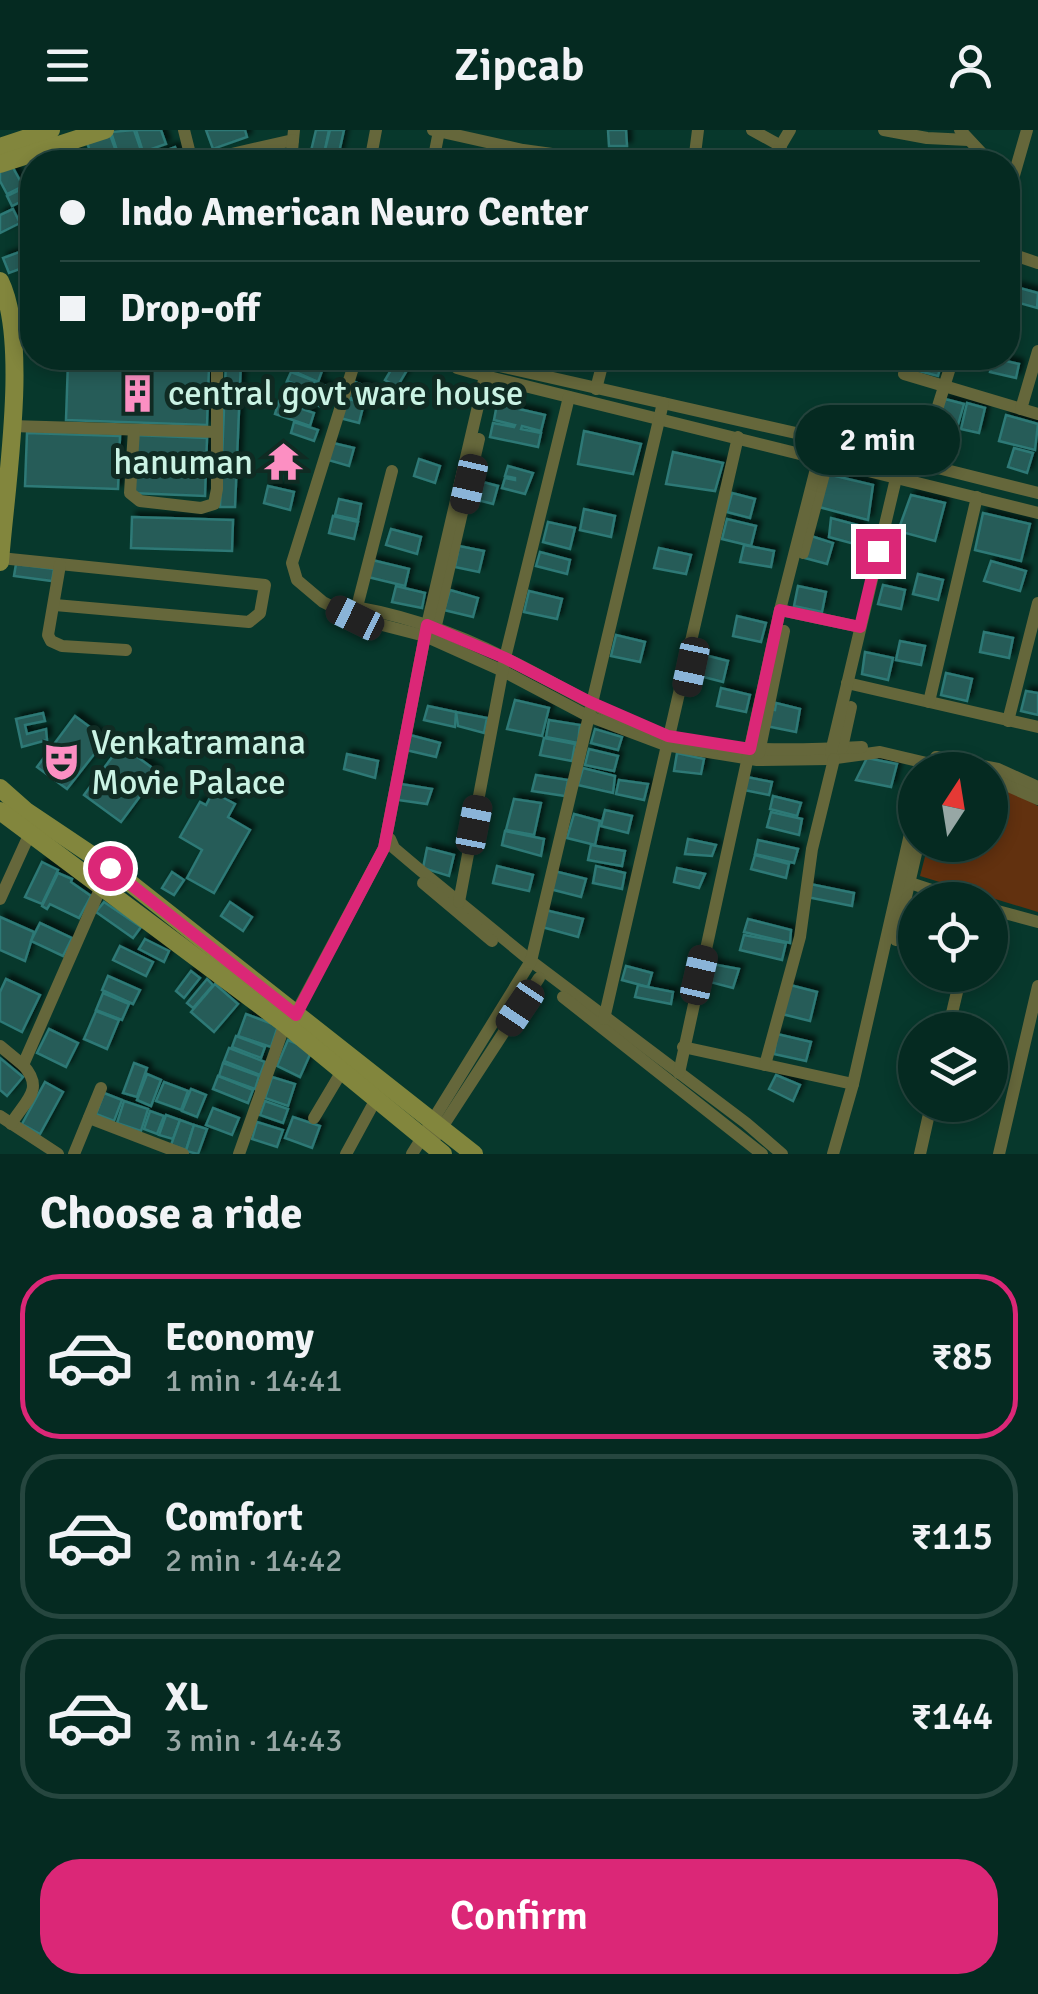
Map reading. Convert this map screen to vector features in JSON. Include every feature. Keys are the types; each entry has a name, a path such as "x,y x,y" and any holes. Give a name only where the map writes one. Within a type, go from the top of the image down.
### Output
{"main road":[{"path":"0,164 50,130"},
{"path":"0,147 25,146 104,130"},
{"path":"0,280 11,308 14,330 0,560"},
{"path":"0,788 26,811 110,868 434,1137"},
{"path":"0,810 290,1020 376,1099 434,1137 474,1154"}],"street":[{"path":"752,130 781,146"},
{"path":"779,150 790,130"},
{"path":"884,130 927,138 964,135"},
{"path":"436,131 523,150"},
{"path":"261,150 293,135"},
{"path":"1021,409 1038,351"},
{"path":"134,430 130,493 134,498 201,508 214,504 218,489 217,370"},
{"path":"352,370 292,563 296,580 323,602 355,618 430,632"},
{"path":"463,370 1038,513"},
{"path":"536,370 596,389 1038,493"},
{"path":"596,389 601,370"},
{"path":"852,684 860,627 901,476 949,370"},
{"path":"904,374 1038,414"},
{"path":"239,1154 290,1020 390,848 430,632 489,377"},
{"path":"459,902 508,667 573,398"},
{"path":"412,1154 434,1137 532,969 666,404"},
{"path":"11,426 217,432"},
{"path":"604,1019 740,437"},
{"path":"679,1073 784,611 823,458"},
{"path":"357,607 392,471"},
{"path":"765,1065 800,937 812,849 901,476"},
{"path":"933,703 980,498"},
{"path":"0,560 265,586 260,614 249,622 55,605"},
{"path":"60,565 48,635 51,640 62,646 126,650"},
{"path":"323,602 357,607 430,632 592,711 671,741 753,754 880,752 898,758"},
{"path":"1012,722 1038,603"},
{"path":"784,611 860,627"},
{"path":"1012,722 1038,632"},
{"path":"852,684 1038,727"},
{"path":"834,753 878,746 998,769 1038,787"},
{"path":"1008,786 1038,799"},
{"path":"0,899 30,834"},
{"path":"390,848 459,902 532,969 762,1154"},
{"path":"390,848 449,907 679,1073 782,1154"},
{"path":"833,1154 904,862"},
{"path":"910,882 914,862"},
{"path":"23,1065 101,886"},
{"path":"1008,913 1038,922"},
{"path":"840,1154 898,929"},
{"path":"999,1154 1038,986"},
{"path":"0,1046 34,1077 35,1085 6,1120 58,1154"},
{"path":"683,1047 853,1084"},
{"path":"314,1118 342,1071"},
{"path":"74,1154 101,1088"},
{"path":"346,1154 376,1099"},
{"path":"90,1118 183,1154"},
{"path":"920,1154 927,1122"}],"shaded area":[{"path":"1008,790 1038,806 1038,912 1008,903 1008,882 940,882 920,876 924,862 1008,862"}],"building":[{"path":"134,130 141,150 117,150 111,132"},
{"path":"136,130 161,130 166,144 142,150"},
{"path":"206,130 245,130 247,137 213,149"},
{"path":"316,130 329,130 325,150 311,150"},
{"path":"330,130 344,130 340,150 325,150"},
{"path":"608,130 626,130 627,146 609,146"},
{"path":"109,132 116,150 90,150 86,140"},
{"path":"70,141 74,150 47,150"},
{"path":"11,164 20,188 7,194 0,181 0,170"},
{"path":"20,190 20,202 12,206 7,196"},
{"path":"13,209 20,223 0,233 0,215"},
{"path":"20,252 20,269 9,273 3,258"},
{"path":"1020,288 1038,293 1037,308 1020,303"},
{"name":"central govt ware house","path":"68,370 209,370 207,425 66,420"},
{"path":"226,370 241,370 235,507 220,507"},
{"path":"320,370 322,371 318,382 293,371"},
{"path":"391,370 407,370 397,387 385,380"},
{"path":"915,370 940,370 938,376"},
{"path":"990,370 1018,370 1016,378"},
{"path":"291,372 315,381 311,390 287,381"},
{"path":"352,381 373,389 368,404 347,397"},
{"path":"287,382 311,391 308,401 283,392"},
{"path":"317,383 329,387 322,407 310,403"},
{"path":"345,398 364,403 359,423 340,418"},
{"path":"945,399 964,404 957,428 938,423"},
{"path":"279,401 314,413 310,426 275,414"},
{"path":"967,403 985,408 979,433 961,429"},
{"path":"497,404 545,415 541,431 522,426 521,429 541,433 538,447 490,437 493,423 515,425 494,420"},
{"path":"907,413 922,417 914,442 900,437"},
{"path":"1006,415 1038,424 1035,450 999,441"},
{"path":"294,422 318,430 314,441 291,433"},
{"path":"584,431 641,444 633,474 578,464"},
{"path":"27,433 120,436 118,489 25,486"},
{"path":"134,435 207,438 205,496 131,493"},
{"path":"333,443 354,448 349,466 328,460"},
{"path":"1014,448 1033,453 1027,473 1008,467"},
{"path":"673,452 723,463 715,491 666,484"},
{"path":"419,459 440,466 435,483 414,476"},
{"path":"508,466 533,473 525,494 502,488 505,478 515,480 505,476"},
{"path":"827,474 873,485 868,520 819,507"},
{"path":"475,480 498,486 493,504 470,498"},
{"path":"268,486 294,492 290,510 264,503"},
{"path":"732,493 755,499 750,518 727,512"},
{"path":"911,495 945,503 935,541 898,531"},
{"path":"339,499 361,504 358,520 335,515"},
{"path":"584,509 615,516 611,537 580,530"},
{"path":"983,513 1030,524 1021,561 975,550"},
{"path":"333,516 358,522 354,539 329,533"},
{"path":"132,517 233,520 232,551 131,548"},
{"path":"831,518 861,526 858,545 829,537"},
{"path":"727,519 756,526 751,546 722,539"},
{"path":"548,522 575,528 570,549 543,542"},
{"path":"391,529 421,537 417,554 386,545"},
{"path":"811,536 833,543 827,564 805,558"},
{"path":"744,545 774,551 771,567 740,562"},
{"path":"459,546 484,551 479,572 455,567"},
{"path":"659,548 691,555 686,574 654,568"},
{"path":"540,552 570,560 567,574 536,566"},
{"path":"372,560 409,569 405,586 368,577"},
{"path":"991,561 1026,571 1020,591 984,581"},
{"path":"16,564 54,569 52,581 14,576"},
{"path":"918,574 943,580 938,600 913,594"},
{"path":"883,585 905,590 901,609 878,604"},
{"path":"396,586 425,593 422,608 392,602"},
{"path":"798,586 826,592 822,612 794,606"},
{"path":"450,590 478,598 473,617 444,610"},
{"path":"529,591 562,599 557,619 524,612"},
{"path":"737,616 766,623 761,642 733,636"},
{"path":"984,632 1013,638 1009,658 980,652"},
{"path":"616,635 645,642 640,662 611,656"},
{"path":"900,641 925,646 921,665 896,660"},
{"path":"865,652 893,658 888,680 862,674"},
{"path":"697,653 728,661 723,682 692,674"},
{"path":"946,673 972,679 967,701 941,695"},
{"path":"721,688 750,695 746,712 717,706"},
{"path":"1026,691 1038,693 1038,715 1021,711"},
{"path":"515,700 549,708 542,736 507,729"},
{"path":"776,703 800,709 796,732 766,726 770,709 775,710"},
{"path":"428,706 456,712 455,727 424,720"},
{"path":"456,712 487,718 484,733 458,726"},
{"path":"43,713 45,721 25,725 27,734 46,729 47,740 22,747 16,719"},
{"path":"75,716 106,739 67,789 37,767"},
{"path":"549,720 580,725 578,743 546,737"},
{"path":"595,729 622,737 618,750 591,743"},
{"path":"410,735 440,743 436,757 406,750"},
{"path":"544,738 575,744 572,761 540,755"},
{"path":"121,745 158,772 121,822 84,795"},
{"path":"589,749 618,756 614,771 585,765"},
{"path":"677,753 704,759 701,774 674,771"},
{"path":"347,754 378,761 375,778 344,769"},
{"path":"867,758 897,764 891,787 856,780"},
{"path":"583,768 615,776 613,793 578,785"},
{"path":"536,775 568,780 565,796 532,791"},
{"path":"747,777 772,782 769,795 744,790"},
{"path":"619,780 648,784 644,800 616,794"},
{"path":"401,784 432,789 427,804 398,800"},
{"path":"213,792 235,804 228,817 250,830 214,893 187,878 202,850 180,837 200,802 206,805"},
{"path":"773,796 801,803 797,816 770,809"},
{"path":"514,799 541,803 534,835 506,830"},
{"path":"605,810 632,816 628,833 601,826"},
{"path":"771,812 802,819 799,835 767,827"},
{"path":"574,814 600,821 595,845 567,838"},
{"path":"505,831 544,839 541,856 502,845"},
{"path":"688,839 716,845 712,856 685,854"},
{"path":"758,840 798,849 794,863 755,854"},
{"path":"591,845 625,851 622,866 588,860"},
{"path":"427,848 454,855 449,876 423,868"},
{"path":"755,855 789,864 786,878 751,869"},
{"path":"42,862 58,870 42,904 25,897"},
{"path":"497,866 533,875 529,891 493,883"},
{"path":"596,866 625,873 622,889 593,883"},
{"path":"677,868 705,874 699,888 674,882"},
{"path":"554,871 586,879 581,897 550,889"},
{"path":"172,872 184,880 174,895 162,888"},
{"path":"58,873 72,879 91,896 79,918 50,904 47,909 42,906"},
{"path":"810,884 854,893 852,906 807,897"},
{"path":"104,902 141,927 133,938 96,912"},
{"path":"230,902 252,917 243,931 221,916"},
{"path":"545,910 583,919 578,937 542,927"},
{"path":"0,917 34,932 25,961 0,950"},
{"path":"748,919 791,930 790,943 744,932"},
{"path":"40,923 72,938 63,956 31,941"},
{"path":"744,935 786,943 782,960 740,950"},
{"path":"145,939 169,951 164,962 139,949"},
{"path":"120,946 153,962 146,976 113,960"},
{"path":"712,964 739,969 733,988 706,981"},
{"path":"626,966 652,973 648,987 622,980"},
{"path":"191,971 200,978 184,998 176,991"},
{"path":"108,976 140,990 133,1004 102,990"},
{"path":"6,979 40,995 22,1032 0,1021 0,992"},
{"path":"207,979 213,985 193,1008 187,1003"},
{"path":"215,984 238,1004 214,1032 191,1012"},
{"path":"638,985 673,992 671,1004 635,997"},
{"path":"790,985 817,992 810,1021 782,1014"},
{"path":"103,993 129,1004 122,1020 96,1010"},
{"path":"96,1011 119,1020 107,1049 84,1039"},
{"path":"246,1014 278,1026 271,1047 238,1036"},
{"path":"49,1029 78,1043 66,1067 37,1053"},
{"path":"777,1034 811,1042 806,1061 774,1054"},
{"path":"236,1036 265,1047 261,1058 232,1047"},
{"path":"288,1040 312,1050 300,1077 277,1066"},
{"path":"229,1048 265,1062 260,1075 224,1061"},
{"path":"0,1058 23,1077 7,1096 0,1090"},
{"path":"134,1063 147,1068 137,1097 123,1093"},
{"path":"223,1063 259,1076 255,1089 219,1076"},
{"path":"147,1074 161,1080 151,1106 137,1100"},
{"path":"776,1075 800,1085 793,1101 769,1089"},
{"path":"218,1076 253,1090 248,1103 213,1089"},
{"path":"272,1077 295,1084 288,1106 265,1098"},
{"path":"45,1082 63,1092 40,1134 22,1124"},
{"path":"164,1082 188,1091 181,1110 156,1101"},
{"path":"191,1089 206,1095 197,1117 182,1111"},
{"path":"104,1093 122,1100 114,1121 96,1114"},
{"path":"124,1101 148,1109 141,1131 117,1123"},
{"path":"265,1101 288,1109 283,1123 260,1115"},
{"path":"213,1108 239,1118 232,1135 206,1125"},
{"path":"150,1111 164,1116 157,1134 144,1129"},
{"path":"166,1115 180,1120 173,1139 159,1135"},
{"path":"293,1117 320,1126 312,1148 285,1138"},
{"path":"180,1120 194,1125 186,1150 171,1145"},
{"path":"257,1122 283,1130 277,1147 252,1139"},
{"path":"194,1125 207,1129 198,1154 186,1151"}],"place":[{"name":"central govt ware house","path":"138,393"},
{"name":"hanuman","path":"283,462"},
{"name":"Venkatramana Movie Palace","path":"61,762"}],"route":[{"path":"110,868 296,1015 384,848 427,625 668,736 750,749 780,610 860,627 878,551"}]}
